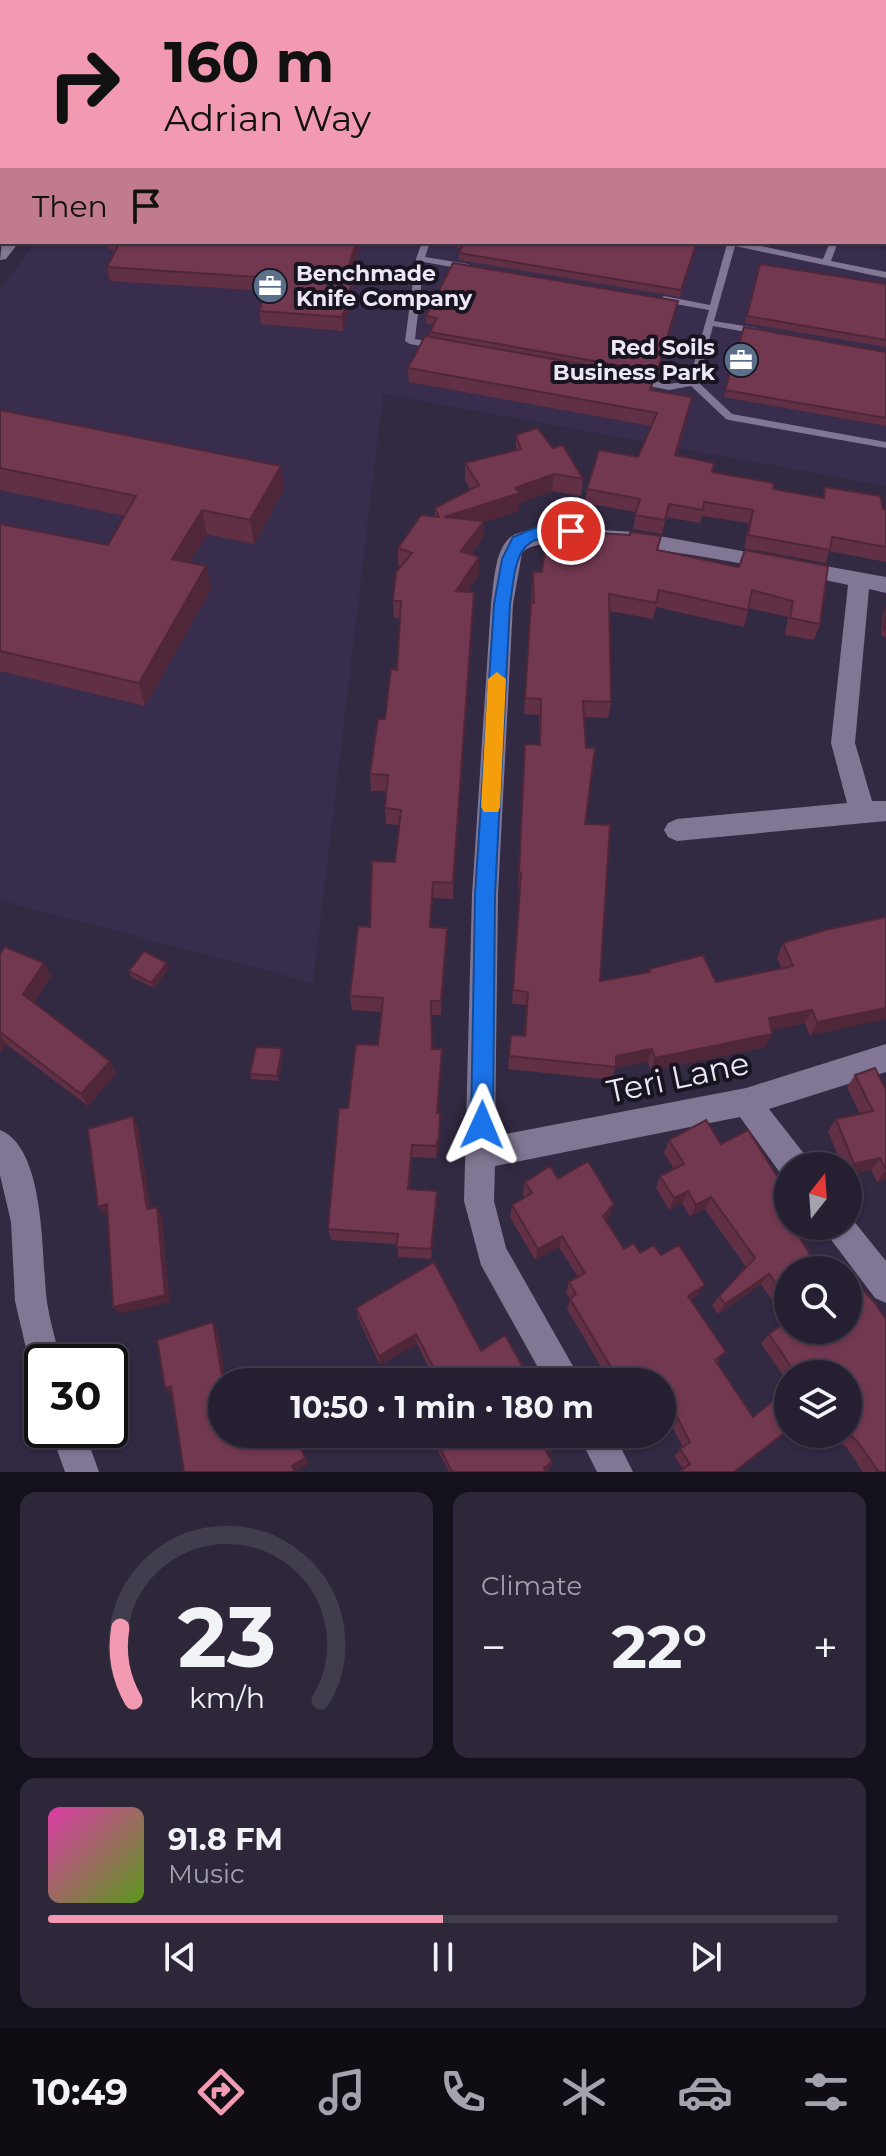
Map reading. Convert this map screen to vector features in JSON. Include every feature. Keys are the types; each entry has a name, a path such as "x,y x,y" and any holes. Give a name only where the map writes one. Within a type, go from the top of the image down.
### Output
{"street":[{"path":"557,1368 492,1254 479,1201 485,895 502,604 510,559 519,541 535,534 571,531 639,539 886,585"},
{"path":"677,830 874,811 843,743 859,580"},
{"name":"Teri Lane","path":"482,1154 746,1102 886,1058"},
{"path":"746,1102 784,1152"},
{"path":"0,1145 15,1168 26,1201 31,1301 40,1344"},
{"path":"851,1240 886,1287"},
{"path":"73,1448 82,1472"},
{"path":"603,1448 616,1472"}],"lane":[{"path":"425,244 420,259 410,341 456,349"},
{"path":"693,383 730,244"},
{"path":"736,244 806,256 886,275"},
{"path":"826,263 833,244"},
{"path":"420,259 482,269"},
{"path":"652,297 714,308"},
{"path":"709,323 768,333"},
{"path":"623,379 669,387 693,383"},
{"path":"693,383 729,417 886,445"}],"shaded area":[{"path":"34,244 865,244 886,249 886,486 383,394 313,983 0,900 0,290"}],"building":[{"name":"Benchmade Knife Company","path":"119,244 355,244 344,283 352,284 342,317 259,311 271,278 107,267"},
{"path":"463,244 696,244 681,290 459,253"},
{"path":"453,263 678,301 657,372 430,332 437,318 426,316"},
{"path":"760,264 886,284 886,340 747,316"},
{"path":"744,327 886,352 886,418 725,390"},
{"path":"425,336 654,377 650,390 692,397 675,455 714,463 712,472 774,483 773,489 824,498 825,487 880,496 883,509 886,509 886,547 832,537 830,550 748,535 753,510 704,502 703,510 669,504 665,520 635,515 640,499 587,489 599,450 638,457 657,413 408,368"},
{"path":"0,410 281,466 250,520 202,510 172,559 206,566 139,683 0,651 0,524 108,545 136,496 0,468"},
{"path":"537,428 553,448 563,445 583,479 554,474 515,488 520,493 444,517 484,521 461,551 479,557 456,591 474,592 453,883 433,882 430,927 447,928 441,1001 431,1001 432,1049 442,1049 437,1113 440,1113 439,1137 436,1146 412,1145 408,1189 437,1191 431,1249 396,1247 398,1234 328,1229 339,1108 348,1108 356,1044 378,1045 383,998 350,996 358,926 370,927 372,861 395,862 401,810 385,808 388,775 370,774 378,719 385,719 391,669 397,670 401,601 393,601 396,572 412,553 398,548 421,515 439,517 435,508 479,485 465,463 521,449 516,435"},
{"path":"547,530 661,536 657,550 739,567 745,550 828,566 820,624 790,618 793,601 752,590 748,610 659,590 656,603 609,594 611,702 583,701 586,748 595,748 585,824 610,825 600,981 650,972 649,969 703,955 716,982 793,966 783,943 886,917 886,1008 817,1022 812,1010 769,1018 772,1034 655,1058 652,1049 616,1056 616,1067 509,1056 511,1035 525,1036 528,992 513,990 525,744 540,745 541,699 525,698 531,603 534,603 533,572 542,572"},
{"path":"5,947 44,963 23,994 110,1061 81,1094 0,1032 0,954"},
{"path":"144,951 167,963 151,983 129,971"},
{"path":"256,1047 282,1048 277,1076 250,1074"},
{"path":"875,1068 886,1090 886,1170 880,1158 862,1162 862,1152 849,1152 836,1119 873,1111 855,1075"},
{"path":"133,1116 147,1209 157,1207 165,1295 113,1307 107,1204 98,1207 88,1129"},
{"path":"706,1120 721,1144 748,1130 774,1171 774,1240 801,1240 811,1256 774,1256 774,1281 769,1274 725,1304 719,1296 755,1258 711,1197 696,1205 688,1191 674,1198 660,1176 684,1164 669,1140"},
{"path":"588,1161 614,1204 603,1216 624,1249 634,1243 640,1253 654,1245 661,1255 679,1245 705,1285 688,1296 726,1352 715,1360 753,1417 774,1400 774,1441 734,1472 679,1472 690,1464 680,1449 690,1442 676,1415 676,1368 612,1368 570,1299 576,1294 569,1282 585,1273 562,1236 538,1249 512,1205 532,1193 525,1182 550,1166 558,1179"},
{"path":"434,1262 481,1351 505,1335 523,1368 434,1368 416,1334 379,1356 356,1308"},
{"path":"862,1289 875,1303 886,1319 886,1472 877,1472 862,1448 862,1360 787,1360 776,1344 862,1344"},
{"path":"213,1322 221,1368 208,1368 208,1448 301,1448 305,1458 292,1466 295,1472 184,1472 171,1386 165,1388 157,1340"},
{"path":"440,1448 547,1448 552,1462 544,1468 546,1472 452,1472"}],"slow traffic":[{"path":"491,807 497,679"}],"place":[{"name":"Benchmade Knife Company","path":"270,286"},
{"name":"Red Soils Business Park","path":"741,360"}],"route":[{"path":"482,1125 485,895 502,604 510,559 519,541 535,534 571,531"}]}
